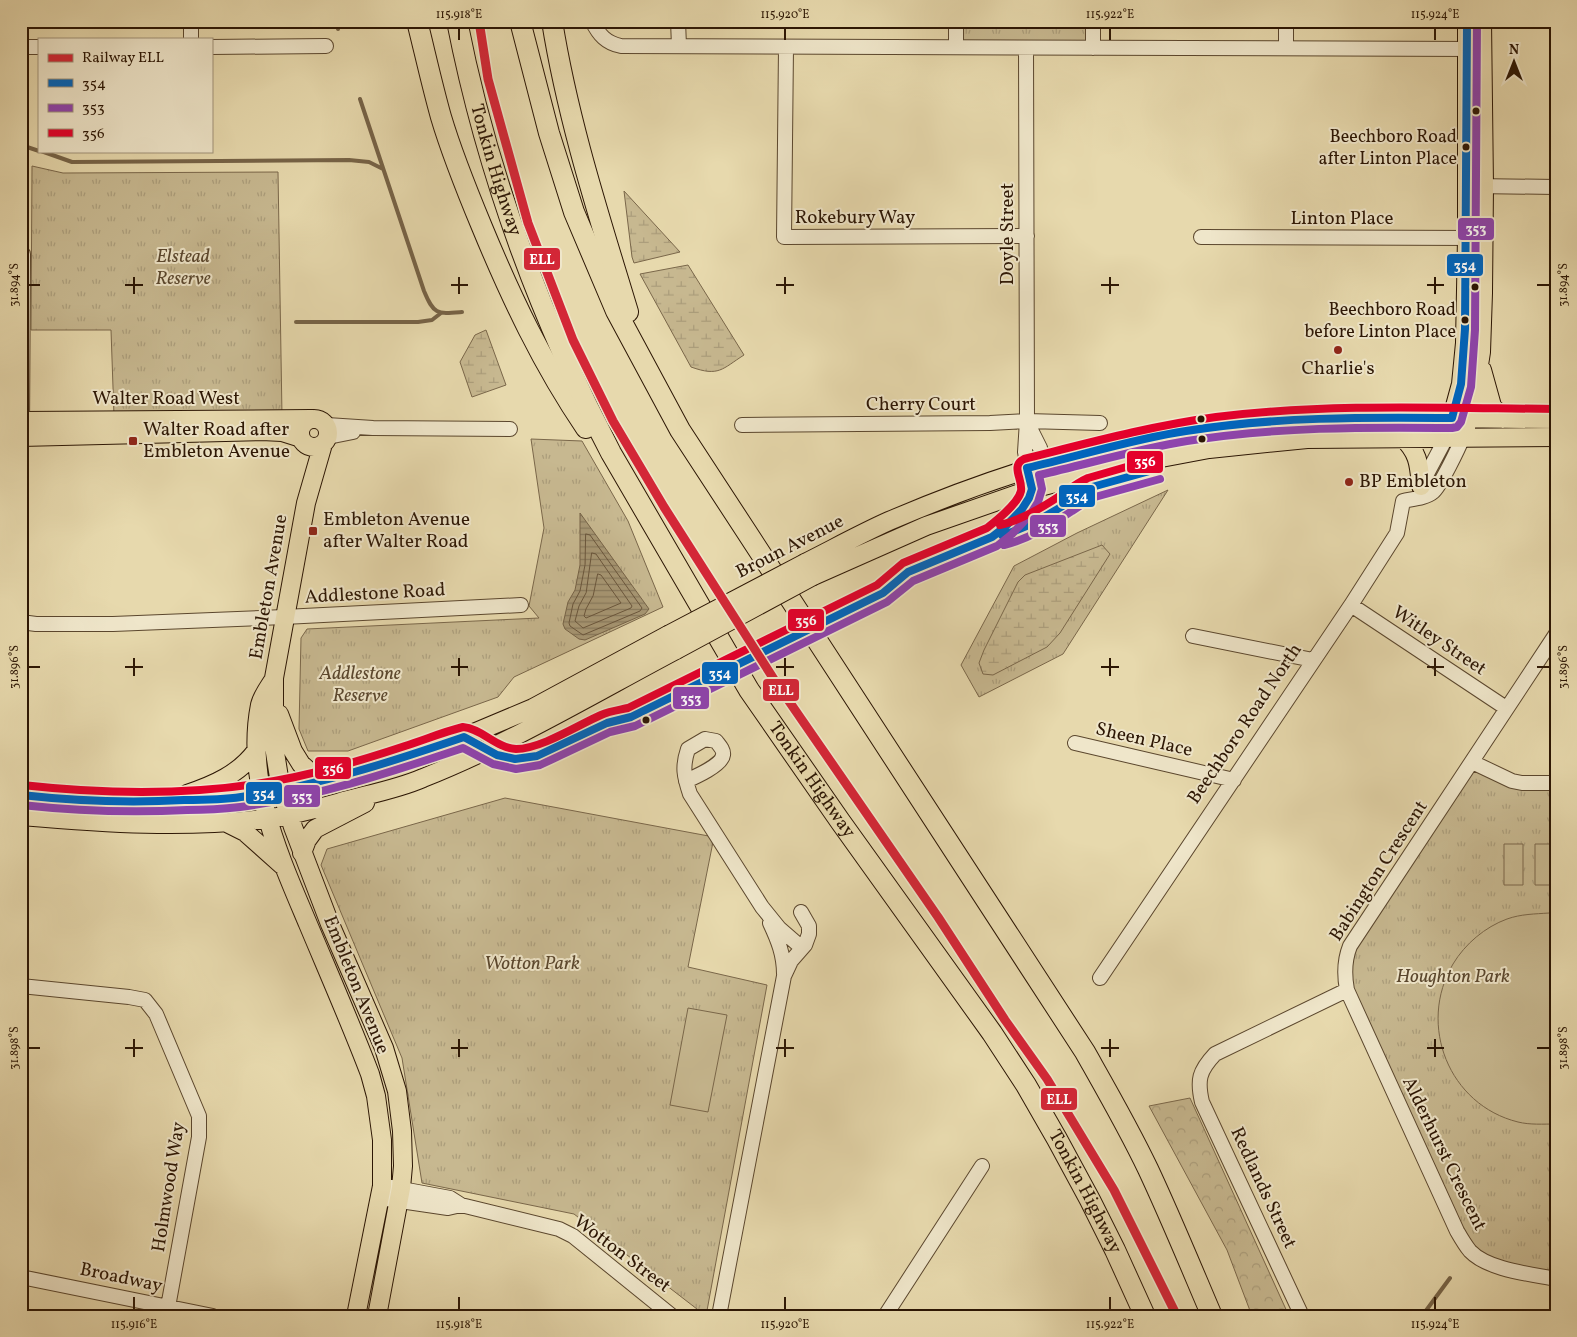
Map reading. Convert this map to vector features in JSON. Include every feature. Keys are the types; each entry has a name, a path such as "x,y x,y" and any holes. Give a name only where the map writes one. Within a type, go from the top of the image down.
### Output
{"highway":[{"path":"417,21 442,118 469,194 503,277 564,396 652,525"},
{"name":"Tonkin Highway","path":"457,21 475,104 511,224 556,340 615,460 749,690 992,1033 1026,1085 1090,1200 1143,1313"},
{"path":"520,21 549,133 574,212 616,311 680,430 1085,1052 1147,1168 1176,1230 1212,1316"},
{"path":"552,21 559,66 581,159 643,361"}],"main road":[{"name":"Beechboro Road North","path":"1455,437 1460,418 1461,384 1475,238 1474,49 1466,21"},
{"name":"Beechboro Road North","path":"1474,49 1482,21"},
{"name":"Beechboro Road North","path":"1460,418 1474,397 1480,360 1483,293 1475,238"},
{"path":"1480,360 1492,406 1503,419"},
{"name":"Broun Avenue","path":"21,796 95,802 166,802 240,797 321,782 398,760 464,737 533,708 672,642 809,570 887,522 960,492 1027,468 1124,443 1222,427 1315,420 1556,419"},
{"name":"Walter Road West","path":"22,429 316,435"},
{"name":"Embleton Avenue","path":"316,435 306,504 274,678 274,746 281,790 288,815 330,924 384,1048 397,1090 402,1131 400,1194 378,1316"},
{"path":"1402,437 1415,452 1418,461 1420,492"},
{"name":"Broun Avenue","path":"809,570 1032,489 1124,466 1209,450 1307,439 1556,437"},
{"name":"Broun Avenue","path":"21,816 119,824 168,825 226,822 288,815 397,787 423,779 507,741 672,642"},
{"name":"Embleton Avenue","path":"274,678 260,704 256,751 261,794 284,867 370,1074 376,1096 382,1140 381,1184 356,1316"},
{"path":"275,703 292,751 301,764 321,782"},
{"path":"166,802 225,779 248,762 256,751"},
{"path":"302,853 316,829 397,787"},
{"path":"226,822 244,832 284,867"},
{"path":"354,1035 375,1027"},
{"path":"381,1184 387,1174 390,1175 394,1172 395,1151 402,1131"}],"street":[{"path":"191,21 191,38"},
{"path":"592,21 597,32 610,44 622,46 1474,49"},
{"path":"678,21 678,46"},
{"path":"956,21 956,47"},
{"path":"1093,21 1093,48"},
{"path":"1286,21 1286,48"},
{"path":"212,47 326,46"},
{"path":"21,47 38,47"},
{"name":"Rokebury Way","path":"786,47 784,237 1026,236"},
{"name":"Doyle Street","path":"1026,48 1027,422 1024,452 1032,489"},
{"path":"1475,186 1556,187"},
{"name":"Linton Place","path":"1201,237 1475,238"},
{"path":"21,254 23,254 22,429"},
{"name":"Doyle Street","path":"1027,422 1040,448 1050,484"},
{"name":"Cherry Court","path":"742,425 1100,423"},
{"name":"Walter Road West","path":"316,435 373,428 510,429"},
{"name":"Beechboro Road North","path":"1100,978 1351,606 1397,533 1403,501 1420,492 1434,492 1456,453 1455,437"},
{"name":"Addlestone Road","path":"21,622 36,624 113,624 284,618 521,606"},
{"name":"Witley Street","path":"1351,606 1506,708"},
{"name":"Babington Crescent","path":"1347,990 1344,974 1350,946 1556,634"},
{"path":"1193,636 1313,660"},
{"name":"Sheen Place","path":"1075,743 1234,780"},
{"path":"1472,762 1512,781 1522,783 1556,783"},
{"path":"686,781 690,794 762,907 779,928 802,948"},
{"path":"719,1316 784,976 781,947 762,907"},
{"path":"784,976 791,961 802,948 809,934 809,926 801,912"},
{"name":"Holmwood Way","path":"21,986 145,1000 156,1014 199,1116 199,1137 168,1307"},
{"name":"Redlands Street","path":"1302,1316 1202,1102 1198,1087 1201,1074 1215,1054 1347,990"},
{"name":"Alderhurst Crescent","path":"1347,990 1457,1232 1471,1252 1490,1265 1556,1279"},
{"path":"885,1316 982,1166"},
{"name":"Wotton Street","path":"381,1184 400,1194 448,1208 461,1205 560,1229 573,1236 672,1316"},
{"name":"Broadway","path":"21,1276 213,1316"}],"green space":[{"path":"956,21 1093,21 1093,48 956,47"},
{"name":"Elstead Reserve","path":"32,166 63,173 278,172 282,416 114,416 111,330 31,330"},
{"path":"624,191 680,252 634,263"},
{"path":"688,265 744,355 720,370 708,371 691,367 640,274"},
{"path":"486,330 506,385 472,397 460,362 475,335"},
{"name":"Addlestone Reserve","path":"531,439 582,441 628,521 663,607 514,677 498,697 348,751 308,751 299,729 301,638 307,629 539,618 529,606 544,528"},
{"path":"1168,490 1063,654 979,697 961,665 1014,566 1077,533"},
{"path":"1102,545 1110,554 1060,633 1047,647 993,675 983,674 979,663 1018,582 1025,575"},
{"name":"Houghton Park","path":"1472,762 1504,778 1556,783 1556,1279 1471,1252 1344,974 1346,958"},
{"name":"Wotton Park","path":"505,798 714,837 688,967 767,985 706,1316 574,1214 422,1183 402,1058 321,865 327,849"},
{"path":"1504,844 1523,844 1523,885 1504,885"},
{"path":"1535,844 1554,844 1554,885 1535,885"},
{"path":"1556,914 1556,1124 1527,1124 1494,1113 1474,1099 1458,1081 1446,1060 1440,1036 1438,1012 1443,988 1453,964 1476,937 1507,919 1523,915"},
{"path":"688,1008 727,1015 708,1112 670,1105"},
{"path":"1190,1098 1289,1316 1252,1316 1227,1250 1149,1106"}],"water":[{"path":"580,513 649,609 645,614 585,640 579,639 565,629 563,624 568,602 575,590 580,565"}],"waterway":[{"path":"337,21 338,29"},
{"path":"360,99 427,299 434,309 442,313 462,312"},
{"path":"21,145 38,151"},
{"path":"44,152 72,162 349,160 369,162 383,169"},
{"path":"296,322 418,322 432,320 441,313"},
{"path":"1422,1316 1450,1278"}],"rail line":[{"name":"ELL","path":"479,21 488,79 528,223 573,340 613,421 664,507 775,681 1047,1079 1114,1190 1177,1316"}],"transit line":[{"name":"354","path":"21,795 62,799 123,801 234,798 326,780 464,737 497,755 515,759 537,756 607,723 631,717 883,593 908,572 992,537 1005,527 1022,509 1029,498 1032,489 1027,468 1146,438 1219,426 1285,420 1452,418 1461,384 1465,329 1467,21"},
{"name":"353","path":"21,805 63,809 125,811 207,810 240,807 269,803 325,790 381,775 463,748 493,764 516,769 540,765 610,732 635,726 887,602 913,581 997,546 1012,534 1030,515 1038,502 1042,489 1039,475 1150,448 1220,436 1286,430 1457,427 1461,422 1471,387 1475,330 1477,21"},
{"name":"356","path":"22,785 124,792 193,791 227,788 309,774 463,727 470,728 509,748 526,748 548,741 604,714 628,708 877,585 903,563 987,528 1007,511 1019,496 1021,486 1017,469 1020,462 1024,459 1167,425 1216,417 1258,413 1386,407 1556,409"},
{"name":"356","path":"1000,525 1017,520 1033,512 1088,478 1154,459"},
{"name":"354","path":"1002,535 1037,521 1092,487 1157,469"},
{"name":"353","path":"1004,545 1040,531 1095,497 1160,479"}],"place":[{"name":"Beechboro Road after Linton Place","path":"1466,147"},
{"name":"Beechboro Road before Linton Place","path":"1465,320"},
{"name":"Charlie's","path":"1338,350"},
{"name":"Walter Road after Embleton Avenue","path":"133,441"},
{"name":"BP Embleton","path":"1349,482"},
{"name":"Embleton Avenue after Walter Road","path":"313,531"}]}
